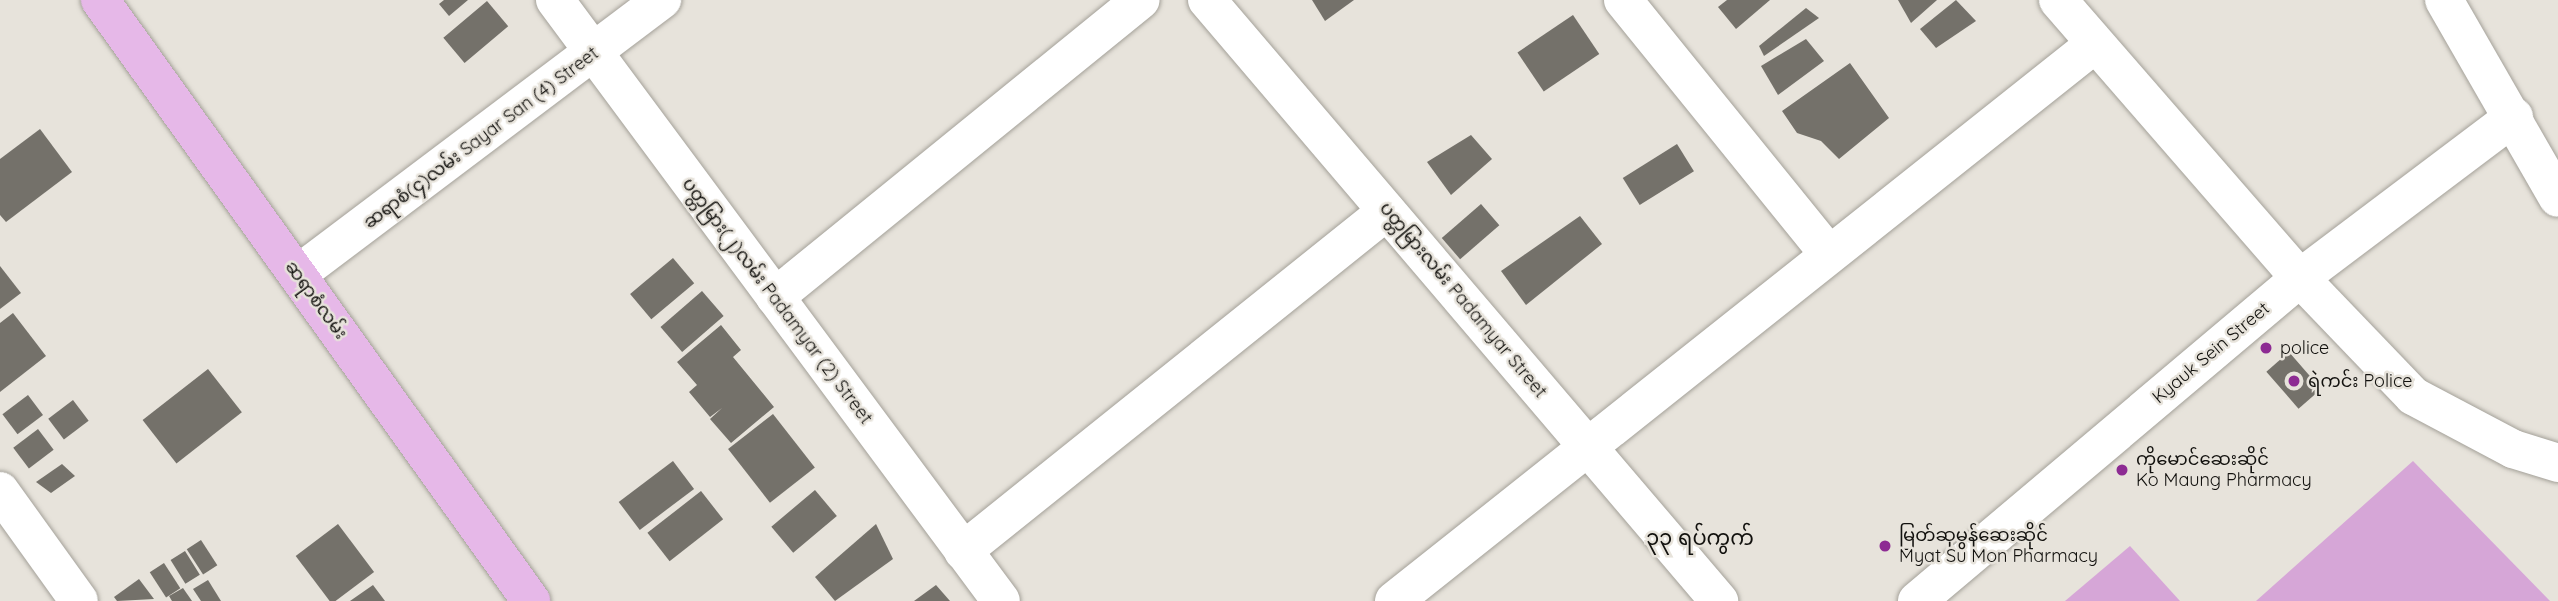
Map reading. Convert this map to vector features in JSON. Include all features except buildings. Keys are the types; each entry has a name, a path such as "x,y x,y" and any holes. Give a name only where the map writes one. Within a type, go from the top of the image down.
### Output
{"main road":[{"name":"ဆရာစံလမ်း","path":"100,0 531,601"}],"street":[{"name":"ပတ္တမြား(၂)လမ်း Padamyar (2) Street","path":"555,0 1001,601"},
{"name":"ဆရာစံ(၄)လမ်း Sayar San (4) Street","path":"298,274 663,0"},
{"path":"775,297 1140,0"},
{"name":"ပတ္တမြားလမ်း Padamyar Street","path":"1207,0 1720,601"},
{"path":"1623,0 1828,253"},
{"path":"2058,0 2300,278 2413,396 2513,449 2558,463"},
{"path":"2444,0 2514,117 2558,198"},
{"path":"1394,601 1589,448 1828,253 2095,44"},
{"name":"Kyauk Sein Street","path":"1917,601 2300,278 2514,117"},
{"path":"963,551 1387,211"},
{"path":"0,491 79,601"}],"shaded area":[{"path":"2413,461 2550,601 2256,601"},
{"path":"2130,546 2180,601 2065,601"}],"place":[{"name":"police","path":"2266,348"},
{"name":"ရဲကင်း Police","path":"2294,381"},
{"name":"ကိုမောင်ဆေးဆိုင် Ko Maung Pharmacy","path":"2122,470"},
{"name":"မြတ်ဆုမွန်ဆေးဆိုင် Myat Su Mon Pharmacy","path":"1885,546"}],"district":[{"name":"၃၃ ရပ်ကွက်","path":"1700,537"}]}
